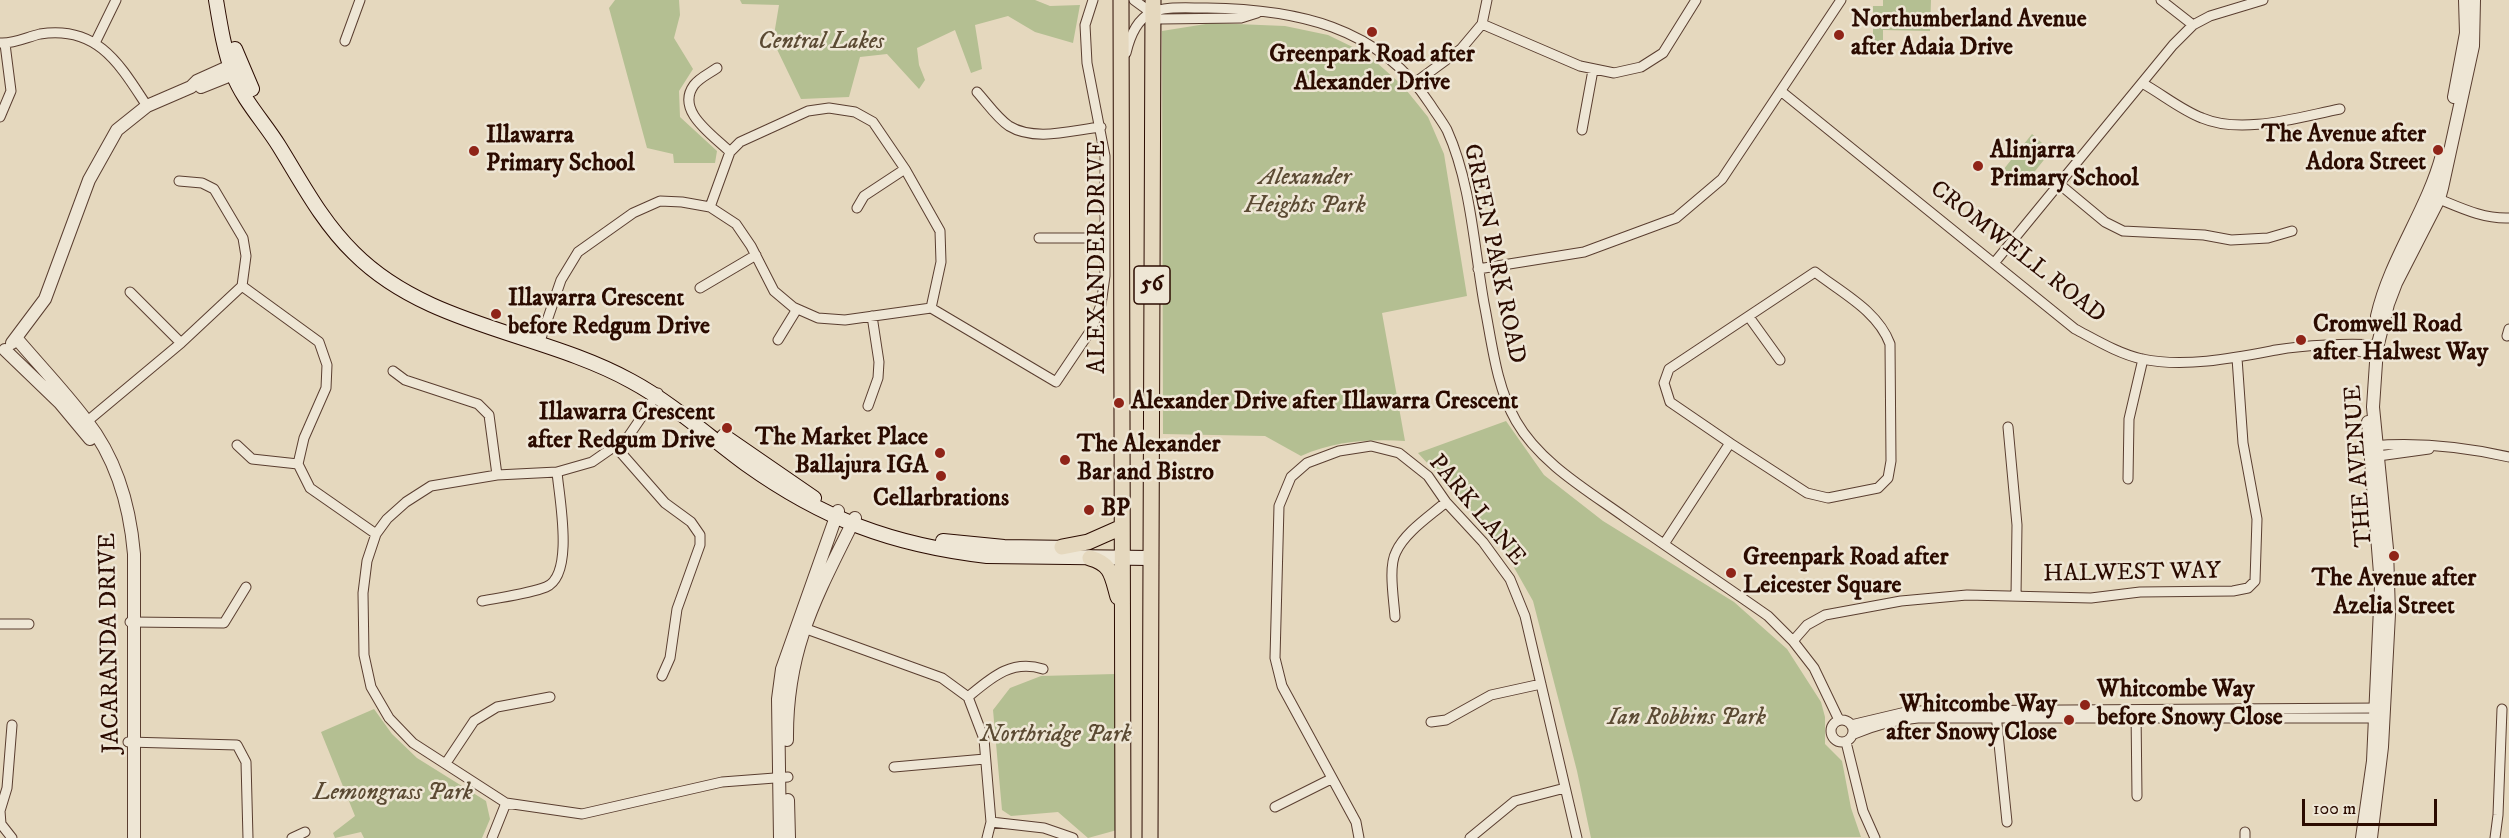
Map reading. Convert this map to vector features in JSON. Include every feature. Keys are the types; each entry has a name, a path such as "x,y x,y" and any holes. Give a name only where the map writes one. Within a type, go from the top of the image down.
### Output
{"main road":[{"path":"216,0 220,26 236,69 317,210 339,237 371,268 408,292 441,309 540,339 658,394 791,495 889,538 962,553 1015,557 1090,558 1123,553"},
{"path":"224,0 236,69"},
{"name":"ALEXANDER DRIVE","path":"1122,0 1122,838"},
{"name":"56","path":"1150,838 1153,7"},
{"path":"853,521 925,538 1004,547 1062,547 1123,553 1150,553"},
{"path":"1062,547 1088,542 1122,527"},
{"path":"1090,558 1101,561 1109,569 1123,614"}],"street":[{"path":"95,43 116,0"},
{"path":"345,41 360,0"},
{"path":"540,339 561,280 578,252 633,213 660,201 682,202 710,207 736,224 756,255 774,291 797,309 818,318 845,320 931,308 1056,382 1091,330 1101,304 1105,276 1105,156 1087,63 1085,25 1093,0"},
{"path":"1121,73 1134,28 1153,7 1134,0"},
{"path":"1416,82 1461,49 1482,24 1487,0"},
{"path":"1478,269 1584,252 1676,218 1722,179 1782,92 1841,0"},
{"path":"2161,0 2193,25"},
{"path":"1995,262 2058,183 2193,25 2210,16 2262,0"},
{"name":"THE AVENUE","path":"2434,197 2466,33 2464,0"},
{"name":"THE AVENUE","path":"2371,838 2378,793 2381,586 2374,451 2365,391 2381,297 2434,197 2473,46 2474,0"},
{"path":"1482,24 1593,70 1614,73 1641,68 1663,53 1692,1"},
{"name":"GREEN PARK ROAD","path":"1153,7 1241,9 1306,18 1351,34 1383,53 1416,82 1446,129 1463,178 1498,377 1516,421 1554,467 1768,616 1793,641 1814,668 1839,720"},
{"path":"0,117 11,92 2,44 42,34 67,34 95,43 119,63 147,106"},
{"path":"717,68 695,83 688,96 688,104 691,113 730,152"},
{"path":"2,352 17,339 45,299 89,180 117,130 147,106 191,87 200,88 236,69"},
{"path":"1582,130 1593,70"},
{"path":"2142,83 2203,119 2235,124 2275,123 2340,109"},
{"path":"978,92 1010,127 1028,133 1044,134 1101,127"},
{"name":"CROMWELL ROAD","path":"1782,92 2075,329 2109,347 2143,359 2180,362 2237,358 2278,350 2331,346 2373,349"},
{"path":"710,207 730,152 740,142 808,111 829,108 855,112 873,122 905,169 940,231 941,262 931,308"},
{"path":"857,208 864,196 905,169"},
{"path":"84,424 182,343 242,286 246,256 243,238 214,189 202,183 179,181"},
{"path":"2058,183 2105,222 2123,231 2204,235 2231,240 2268,238 2292,231"},
{"path":"2434,197 2474,214 2509,218"},
{"path":"1039,238 1104,238"},
{"path":"700,288 756,255"},
{"path":"1815,272 1873,316 1885,330 1890,344 1892,461 1888,478 1878,488 1828,498 1807,493 1730,443 1670,402 1664,383 1669,369 1815,272"},
{"path":"242,286 319,342 327,365 326,388 304,438 298,464 310,488 375,534"},
{"path":"130,292 182,343"},
{"path":"778,340 797,309"},
{"path":"868,406 878,378 879,362 872,316"},
{"path":"1749,317 1780,360"},
{"name":"JACARANDA DRIVE","path":"17,339 84,424 121,486 128,509 134,554 131,622 129,838"},
{"name":"JACARANDA DRIVE","path":"2,352 34,376 84,424"},
{"name":"HALWEST WAY","path":"1793,641 1808,625 1825,615 1901,601 1967,595 2091,598 2140,592 2233,591 2248,588 2255,581 2257,519 2242,443 2237,358"},
{"path":"2128,479 2129,419 2143,359"},
{"path":"393,371 405,380 478,404 489,415 496,475"},
{"path":"658,394 628,437 592,462 557,472 496,475 431,486 393,513 375,534 367,561 363,594 364,655 371,687 389,718 413,743 506,803 582,814 722,782 784,778"},
{"path":"2008,427 2017,525 2016,596"},
{"path":"1664,544 1730,443"},
{"path":"2374,451 2410,443 2479,450 2509,457"},
{"path":"237,445 252,459 298,464"},
{"path":"615,446 664,503 691,522 700,536 700,545 676,609 670,658 662,676"},
{"name":"PARK LANE","path":"1359,838 1356,822 1282,686 1275,658 1279,506 1282,493 1291,477 1307,463 1339,451 1371,446 1399,453 1428,476 1446,502 1483,542 1510,579 1525,616 1577,838"},
{"path":"482,601 548,587 558,575 565,550 557,472"},
{"path":"1395,617 1393,565 1396,552 1407,537 1446,502"},
{"path":"800,627 837,514"},
{"path":"789,838 778,699 782,669 800,627 853,521"},
{"path":"131,622 224,622 246,588"},
{"path":"0,624 29,624"},
{"path":"800,627 942,678 968,697 984,740 991,822 987,838"},
{"path":"968,697 1003,670 1022,665 1043,669"},
{"path":"1431,722 1446,720 1491,695 1540,684"},
{"path":"446,763 474,721 496,707 550,697"},
{"path":"2495,838 2502,709"},
{"path":"1875,838 1863,811 1846,742 1853,730 1899,719 1996,715 2136,712 2380,713"},
{"path":"2136,712 2137,796"},
{"name":"THE AVENUE","path":"2362,838 2380,713"},
{"path":"1996,715 2007,822"},
{"path":"1846,742 1836,741 1832,735 1833,725 1839,720 1848,721 1853,730"},
{"path":"12,725 7,788 0,811 1,824 12,838"},
{"path":"131,742 237,745 246,762 248,838"},
{"name":"JACARANDA DRIVE","path":"131,742 134,838"},
{"path":"894,767 985,759"},
{"path":"780,838 784,778"},
{"path":"1275,807 1331,779"},
{"path":"1470,838 1515,801 1565,788"},
{"path":"492,838 506,803"},
{"path":"991,822 1044,828 1073,838"},
{"path":"292,838 305,832"}],"green space":[{"name":"Central Lakes","path":"615,0 679,0 680,15 674,38 693,69 679,91 680,117 717,151 715,163 674,163 673,154 647,148 609,8"},
{"name":"Central Lakes","path":"740,0 1035,0 1050,6 1080,5 1073,43 1035,32 1008,16 975,25 982,69 971,73 955,30 917,48 919,65 925,80 919,89 887,54 860,57 849,97 801,99 773,41 779,5 742,4"},
{"path":"1883,0 1931,0 1930,31 1883,30 1883,42 1873,42 1873,6 1883,6"},
{"name":"Alexander Heights Park","path":"1212,23 1285,26 1328,35 1367,54 1403,86 1428,117 1444,154 1467,296 1382,313 1405,441 1352,442 1326,447 1301,456 1265,436 1163,434 1162,31"},
{"path":"2032,134 2051,151 2024,185 2003,170"},
{"name":"Ian Robbins Park","path":"1506,421 1544,475 1603,521 1734,602 1787,649 1821,702 1825,717 1825,744 1842,761 1851,808 1861,837 1591,838 1577,771 1533,601 1499,541 1418,453"},
{"name":"Northridge Park","path":"1115,674 1117,830 1088,838 1058,812 1011,816 1002,810 993,710 1010,688 1041,676"},
{"name":"Lemongrass Park","path":"374,709 392,734 417,758 486,801 490,819 482,838 364,838 361,832 335,838 333,833 355,816 321,732"}],"place":[{"name":"Greenpark Road after Alexander Drive","path":"1372,32"},
{"name":"Northumberland Avenue after Adaia Drive","path":"1839,35"},
{"name":"The Avenue after Adora Street","path":"2438,150"},
{"name":"Illawarra Primary School","path":"474,151"},
{"name":"Alinjarra Primary School","path":"1978,166"},
{"name":"Illawarra Crescent before Redgum Drive","path":"496,314"},
{"name":"Cromwell Road after Halwest Way","path":"2301,340"},
{"name":"Alexander Drive after Illawarra Crescent","path":"1119,403"},
{"name":"Illawarra Crescent after Redgum Drive","path":"727,428"},
{"name":"The Market Place Ballajura IGA","path":"940,453"},
{"name":"The Alexander Bar and Bistro","path":"1065,460"},
{"name":"Cellarbrations","path":"941,476"},
{"name":"BP","path":"1089,510"},
{"name":"The Avenue after Azelia Street","path":"2394,556"},
{"name":"Greenpark Road after Leicester Square","path":"1731,573"},
{"name":"Whitcombe Way before Snowy Close","path":"2085,705"},
{"name":"Whitcombe Way after Snowy Close","path":"2069,720"}]}
